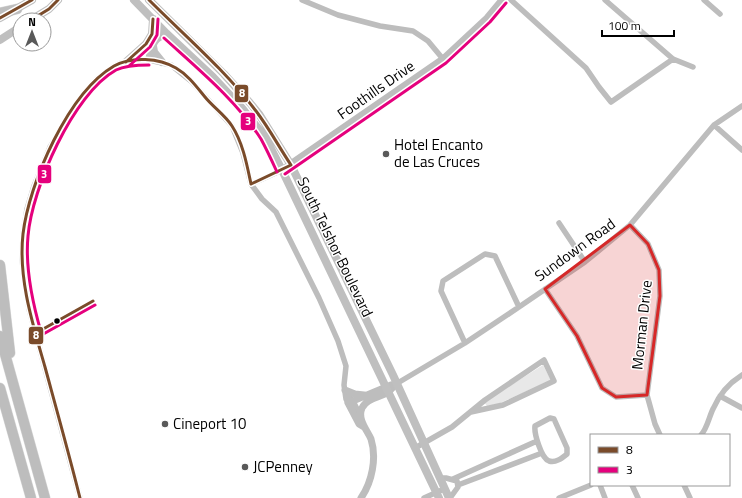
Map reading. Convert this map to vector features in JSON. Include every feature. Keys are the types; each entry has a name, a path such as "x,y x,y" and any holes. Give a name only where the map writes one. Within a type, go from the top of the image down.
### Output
{"highway":[{"path":"0,13 17,9"},
{"path":"0,264 13,381"},
{"path":"0,336 45,498"},
{"path":"0,388 31,498"}],"main road":[{"path":"0,18 32,0"},
{"path":"43,12 58,0"},
{"name":"South Telshor Boulevard","path":"134,0 174,41 213,77 242,108 265,137 438,495"},
{"name":"South Telshor Boulevard","path":"149,0 250,102 291,165 449,498"},
{"path":"147,60 153,19"},
{"path":"0,40 12,32"},
{"path":"126,62 154,42 158,36 167,34"},
{"path":"174,41 180,43 206,64 213,64"},
{"path":"149,45 162,62"}],"street":[{"path":"302,0 338,15 380,26 413,31 428,41 443,59"},
{"name":"Foothills Drive","path":"252,184 291,165 443,59 488,18 502,0"},
{"path":"511,0 586,68 611,102 673,59"},
{"path":"605,0 673,59 693,67"},
{"path":"704,0 720,14"},
{"path":"80,498 29,309 23,273 23,235 27,209 34,186 50,147 65,121 80,99 97,79 113,67 126,62 147,60 171,65 191,81 232,126 244,153 252,184 262,199 276,212 334,330 346,366 344,385 345,390 359,424 364,427"},
{"name":"Sundown Road","path":"352,405 387,390 465,343 585,262 630,226 714,124 742,106"},
{"path":"714,124 742,150"},
{"path":"559,223 585,262"},
{"name":"Morman Drive","path":"630,226 648,244 659,270 660,296 647,396 660,434"},
{"path":"465,343 441,291 443,281 485,254 495,256 519,307"},
{"path":"545,289 577,336 602,388 616,397 647,396"},
{"path":"415,448 452,427 485,400 544,360 554,381 503,405 471,412"},
{"path":"701,434 704,432 713,407 720,396 729,385 742,375"},
{"path":"345,390 367,398 362,408 361,417"},
{"path":"720,396 742,408"},
{"path":"352,405 361,417 370,438 374,461 371,475 361,498"},
{"path":"550,418 554,419 567,448 567,454 558,460 549,461 544,457 537,441 534,430 535,426 550,418"},
{"path":"440,478 453,479 537,441"},
{"path":"449,498 455,493 458,485 542,453"},
{"path":"453,479 457,481 458,485"},
{"path":"559,498 590,485"},
{"path":"600,486 605,498"},
{"path":"632,486 638,498"},
{"path":"684,486 690,498"},
{"path":"424,498 438,495 444,489"}],"highlighted area":[{"path":"630,225 648,244 659,270 660,296 647,395 616,397 602,388 577,336 545,289"}],"shaded area":[{"path":"543,365 551,380 498,404 487,406 484,402"}],"transit line":[{"name":"8","path":"0,18 32,0"},
{"name":"8","path":"44,12 58,0"},
{"name":"8","path":"149,0 218,67 244,96 265,124 291,165 251,184"},
{"name":"3","path":"285,174 446,63 490,22 506,3"},
{"name":"8","path":"126,62 146,44 152,34 153,19"},
{"name":"3","path":"129,66 150,47 157,35 158,19"},
{"name":"3","path":"164,38 203,73 240,111 261,139 277,172"},
{"name":"8","path":"80,498 31,318 23,268 23,234 27,213 33,190 54,141 81,96 97,79 114,66 121,63 137,60 154,60 176,68 184,74 229,122 242,147 251,184"},
{"name":"3","path":"41,332 30,284 27,248 31,216 37,193 46,169 70,120 85,99 100,82 120,68 149,65"},
{"name":"8","path":"36,333 93,301"},
{"name":"3","path":"38,337 95,305"}],"place":[{"name":"Hotel Encanto de Las Cruces","path":"386,154"},
{"name":"Cineport 10","path":"165,424"},
{"name":"JCPenney","path":"245,467"}]}
